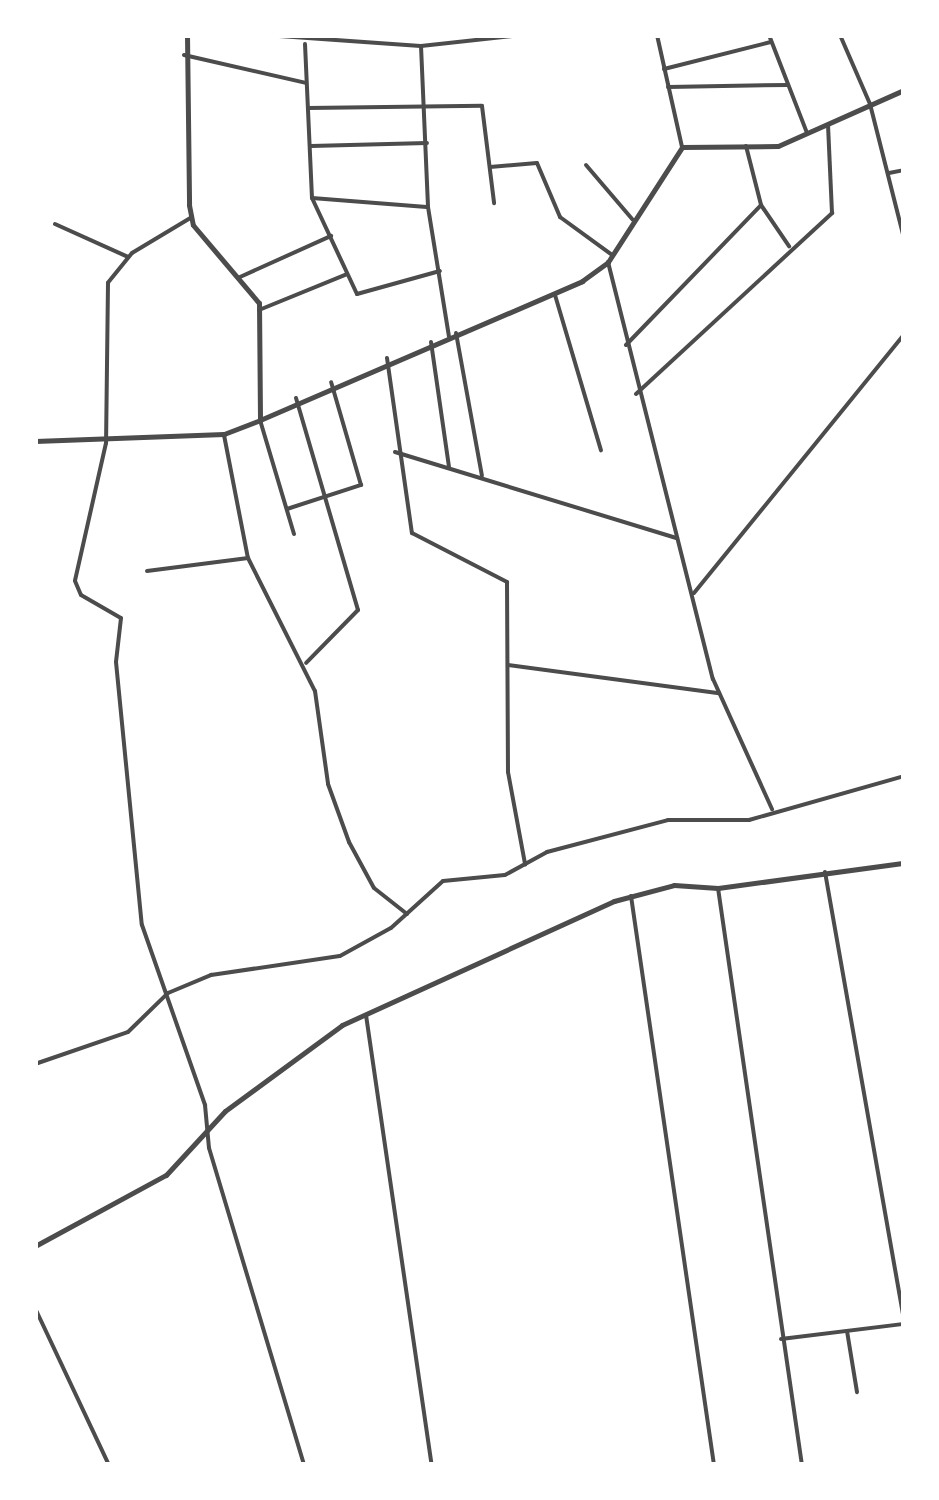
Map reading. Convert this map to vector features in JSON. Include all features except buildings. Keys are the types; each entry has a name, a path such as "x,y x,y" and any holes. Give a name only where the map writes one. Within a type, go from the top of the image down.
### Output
{"street":[{"path":"187,35 184,55 192,217 240,277 258,310 260,420 294,534"},
{"path":"265,35 304,44 421,46 522,35"},
{"path":"35,441 106,443 224,434 387,358 555,294 610,258 682,147 657,35"},
{"path":"769,35 808,135"},
{"path":"840,35 870,104 904,238"},
{"path":"664,68 770,42"},
{"path":"304,44 312,198 349,273 364,297 440,271"},
{"path":"421,46 428,207 482,476"},
{"path":"184,55 308,83"},
{"path":"668,87 788,85"},
{"path":"682,147 746,146 808,135 904,90"},
{"path":"308,108 482,106 494,203"},
{"path":"636,394 837,204 828,126"},
{"path":"311,146 427,143"},
{"path":"746,146 761,205 789,247"},
{"path":"490,167 537,162 560,216 610,258 636,394 719,693 772,809"},
{"path":"586,165 633,220"},
{"path":"888,174 904,170"},
{"path":"894,195 904,193"},
{"path":"312,198 428,207"},
{"path":"624,346 761,205"},
{"path":"192,217 128,257 106,298 106,443 75,581 81,595 121,618 116,662 142,925 168,993 304,1465"},
{"path":"55,224 128,257"},
{"path":"240,277 332,236"},
{"path":"258,310 349,273"},
{"path":"555,294 601,450"},
{"path":"694,593 904,336"},
{"path":"431,342 449,467"},
{"path":"387,358 394,452 412,532 508,582 508,772 524,864"},
{"path":"286,509 323,494 361,485 331,382"},
{"path":"296,398 358,610 305,664"},
{"path":"224,434 248,558 305,664 328,784 360,871 407,914"},
{"path":"394,452 678,538"},
{"path":"148,571 248,558"},
{"path":"508,665 719,693"},
{"path":"35,1064 128,1032 168,993 260,961 340,956 407,914 444,881 505,875 524,864 668,820 749,820 772,809 904,776"},
{"path":"35,1246 166,1174 207,1130 366,1014 631,896 674,884 718,888 904,863"},
{"path":"781,1339 904,1322 825,872"},
{"path":"718,888 802,1465"},
{"path":"631,896 714,1465"},
{"path":"366,1014 432,1465"},
{"path":"35,1308 108,1465"},
{"path":"847,1332 856,1392"}]}
